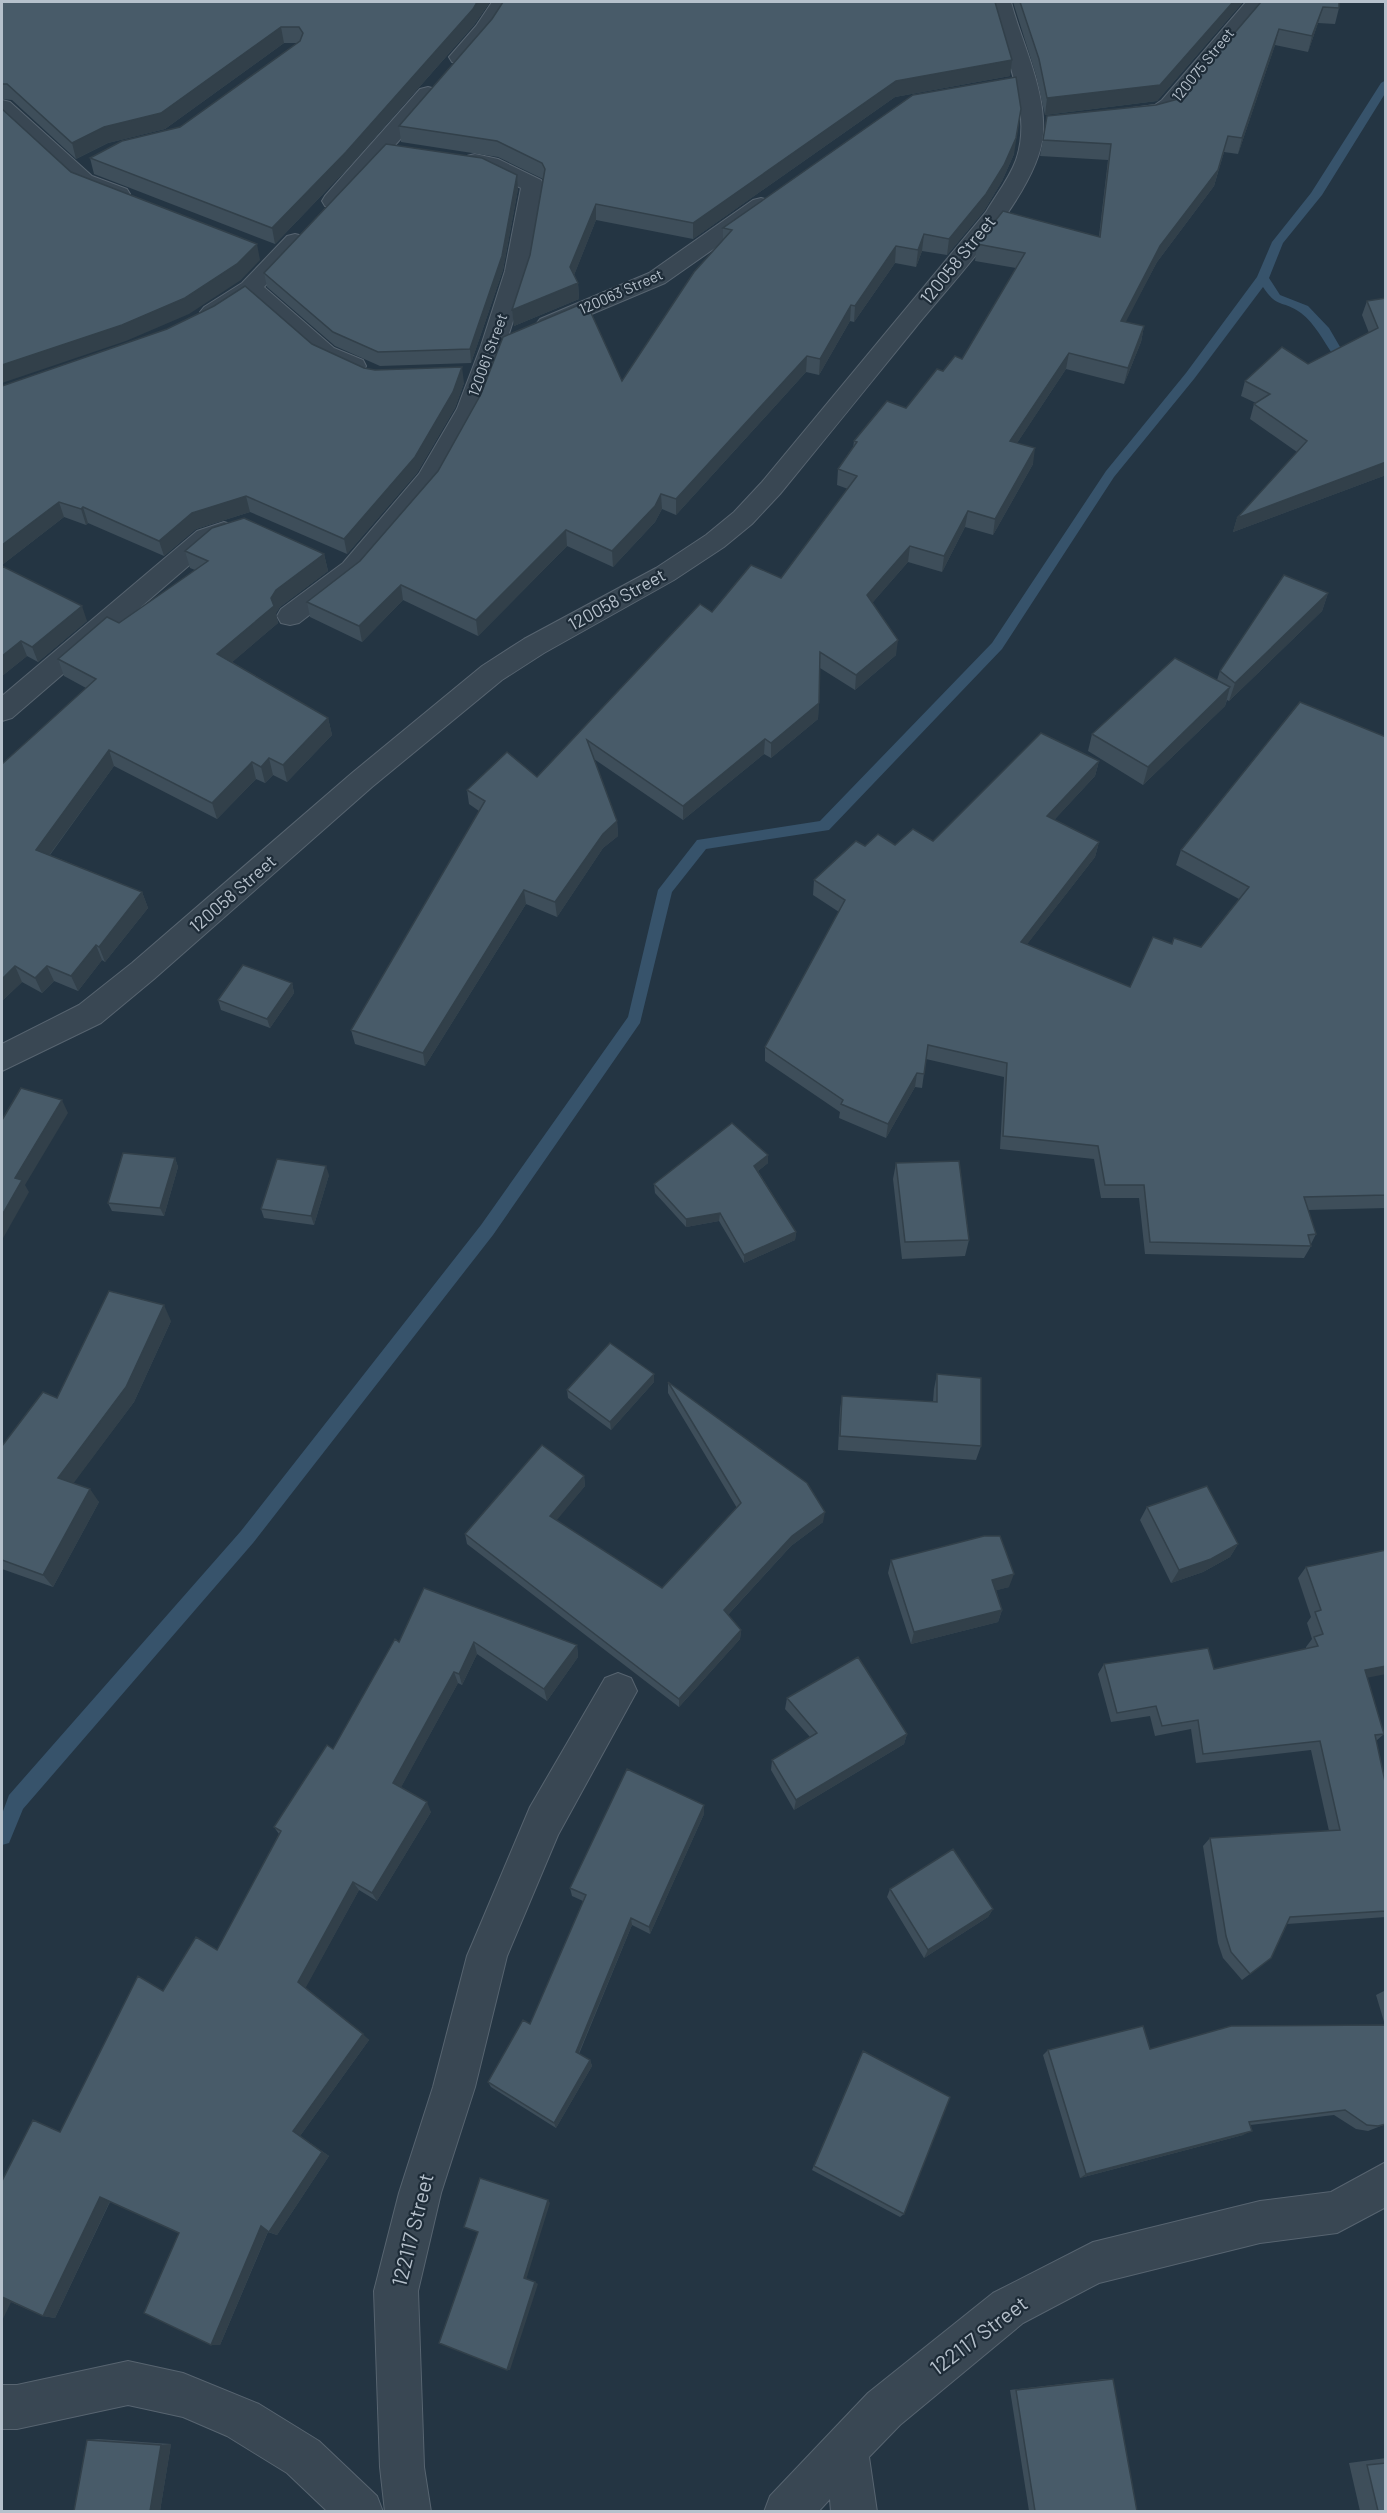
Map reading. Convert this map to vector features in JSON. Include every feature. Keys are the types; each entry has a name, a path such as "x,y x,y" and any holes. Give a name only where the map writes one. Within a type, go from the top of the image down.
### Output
{"street":[{"path":"189,324 250,288 315,220 392,149 484,30 502,2"},
{"name":"120058 Street","path":"2,1058 90,1014 152,964 362,780 492,673 534,646 665,574 715,541 743,518 803,451 844,397 995,215 1045,124 1013,85 1001,2"},
{"name":"120075 Street","path":"1113,117 1153,112 1170,105 1257,2"},
{"path":"2,107 84,181 138,202"},
{"name":"120061 Street","path":"290,616 352,569 429,479 469,409 471,374 511,339 516,271 533,185 490,164 457,159"},
{"path":"75,172 96,161"},
{"name":"120063 Street","path":"511,339 657,278 780,191"},
{"path":"254,248 280,257"},
{"path":"250,288 325,353 377,376"},
{"path":"2,711 206,537 249,523"},
{"path":"321,555 352,569"},
{"name":"122117 Street","path":"408,2511 402,2467 396,2291 420,2193 454,2087 487,1956 544,1821 618,1691"},
{"name":"122117 Street","path":"786,2511 884,2409 1008,2308 1093,2263 1260,2222 1337,2212 1386,2183"},
{"path":"2,2407 17,2407 128,2383 183,2395 243,2420 303,2457 361,2511"},
{"path":"846,2448 854,2511"}],"building":[{"path":"2,2 477,2 346,152 272,228 90,158 122,141 180,127 300,41 303,33 299,27 281,27 161,113 104,127 72,143 7,84 2,84"},
{"path":"503,2 995,2 1012,60 896,81 693,223 596,204 570,267 578,283 512,310 530,255 545,169 542,163 497,141 399,126 492,19"},
{"path":"1020,2 1233,2 1160,85 1047,98 1039,59"},
{"path":"1261,2 1339,2 1339,8 1323,7 1312,36 1279,29 1242,138 1228,136 1218,170 1160,246 1121,321 1144,326 1128,368 1069,353 1010,441 1035,448 995,519 968,511 944,556 910,546 867,595 898,640 856,675 820,652 819,703 771,743 765,739 683,806 587,740 617,821 603,834 555,902 524,890 423,1053 351,1030 485,801 467,790 507,752 537,777 700,604 712,612 751,565 781,578 857,476 838,469 857,442 854,441 887,401 906,408 937,369 943,371 955,356 962,359 1025,253 977,244 1003,211 1100,237 1111,144 1043,140 1047,116 1156,105 1178,99"},
{"path":"1016,77 1021,109 1016,138 1004,165 986,194 949,239 924,234 918,250 896,246 855,306 851,305 820,359 807,356 676,499 661,494 655,506 612,551 566,530 476,620 401,585 359,626 307,602 360,561 438,471 481,394 503,337 586,302 622,381 694,272 732,230 723,228 913,95"},
{"path":"2,109 71,172 257,244 237,264 185,298 122,325 2,365"},
{"path":"386,144 482,158 517,175 502,256 470,349 378,352 333,332 264,273"},
{"path":"245,286 312,344 364,368 375,370 462,367 453,392 415,457 344,539 246,496 192,513 159,541 83,507 81,509 59,502 2,545 2,386 167,329 214,306"},
{"path":"1386,298 1386,462 1237,518 1307,441 1254,404 1270,394 1245,381 1282,347 1308,364 1378,328 1367,301"},
{"path":"244,518 324,554 276,590 271,598 274,606 217,654 328,718 283,765 269,758 261,767 252,762 212,803 109,750 36,850 142,892 99,947 96,945 71,976 47,966 35,978 15,966 2,979 2,764 96,679 58,659 107,617 119,623 208,561 185,551 212,528"},
{"path":"2,566 82,606 32,647 21,641 2,656"},
{"path":"1284,575 1328,593 1235,683 1220,671"},
{"path":"1175,658 1230,687 1148,767 1092,734"},
{"path":"1300,702 1386,737 1386,1195 1304,1197 1316,1234 1308,1235 1311,1246 1150,1242 1144,1185 1105,1185 1098,1146 1003,1136 1007,1063 928,1045 924,1074 917,1073 888,1124 841,1104 843,1100 765,1047 845,900 814,880 856,841 865,846 878,834 895,845 913,829 933,841 1041,733 1099,761 1047,816 1099,842 1021,942 1130,987 1153,937 1172,944 1174,938 1201,947 1249,887 1181,850"},
{"path":"243,965 292,983 267,1019 218,1000"},
{"path":"21,1088 62,1100 15,1178 22,1180 2,1215 2,1120"},
{"path":"732,1123 768,1155 754,1166 796,1232 744,1255 720,1213 686,1219 654,1184"},
{"path":"123,1153 175,1158 160,1208 108,1203"},
{"path":"277,1159 326,1166 311,1216 261,1209"},
{"path":"959,1161 969,1240 905,1242 896,1163"},
{"path":"109,1291 164,1305 126,1387 58,1478 90,1489 43,1575 2,1560 2,1446 43,1392 57,1398"},
{"path":"610,1343 654,1374 610,1422 567,1390"},
{"path":"937,1374 981,1378 981,1446 840,1436 842,1396 937,1402"},
{"path":"668,1382 807,1483 825,1512 792,1536 724,1610 741,1630 679,1699 465,1534 542,1445 584,1476 550,1516 662,1588 741,1503"},
{"path":"1207,1486 1238,1544 1211,1559 1179,1570 1147,1507"},
{"path":"984,1536 1000,1536 1014,1574 992,1580 1002,1610 914,1632 891,1560"},
{"path":"1386,1550 1386,1666 1365,1670 1384,1734 1375,1735 1386,1786 1386,1911 1290,1917 1271,1958 1250,1974 1231,1952 1226,1936 1210,1838 1340,1830 1320,1741 1203,1754 1198,1720 1162,1726 1156,1706 1117,1713 1104,1664 1208,1648 1214,1669 1318,1646 1314,1637 1323,1634 1315,1612 1321,1610 1306,1567"},
{"path":"424,1588 577,1645 544,1689 474,1642 459,1674 454,1672 393,1783 427,1802 372,1893 353,1882 298,1982 363,2034 293,2131 322,2152 269,2232 261,2226 211,2345 144,2313 179,2233 100,2197 43,2316 2,2297 2,2181 33,2120 60,2132 138,1976 163,1991 196,1937 217,1950 281,1831 274,1827 327,1745 333,1749 395,1639 399,1642"},
{"path":"858,1657 907,1734 796,1800 772,1760 817,1733 787,1698"},
{"path":"627,1769 704,1805 649,1927 631,1918 576,2052 590,2060 554,2123 488,2082 523,2020 530,2024 586,1895 570,1888"},
{"path":"953,1849 993,1909 928,1950 890,1889"},
{"path":"1386,2025 1386,2124 1367,2125 1345,2110 1249,2122 1252,2131 1086,2174 1048,2050 1143,2026 1150,2049 1231,2026"},
{"path":"863,2051 950,2097 904,2214 814,2166"},
{"path":"480,2178 548,2200 524,2278 535,2282 507,2370 439,2343 478,2232 464,2227"},
{"path":"1113,2379 1137,2511 1035,2511 1016,2390"},
{"path":"87,2440 161,2445 150,2511 74,2511"},
{"path":"1386,2463 1386,2511 1378,2511 1367,2465"}],"waterway":[{"path":"1263,278 1278,242 1316,195 1386,83"},
{"path":"2,1836 16,1802 247,1537 487,1230 635,1019 665,890 702,844 824,826 997,646 1110,474 1190,376 1263,278"},
{"path":"1263,278 1276,298 1304,309 1325,331 1337,352"}]}
